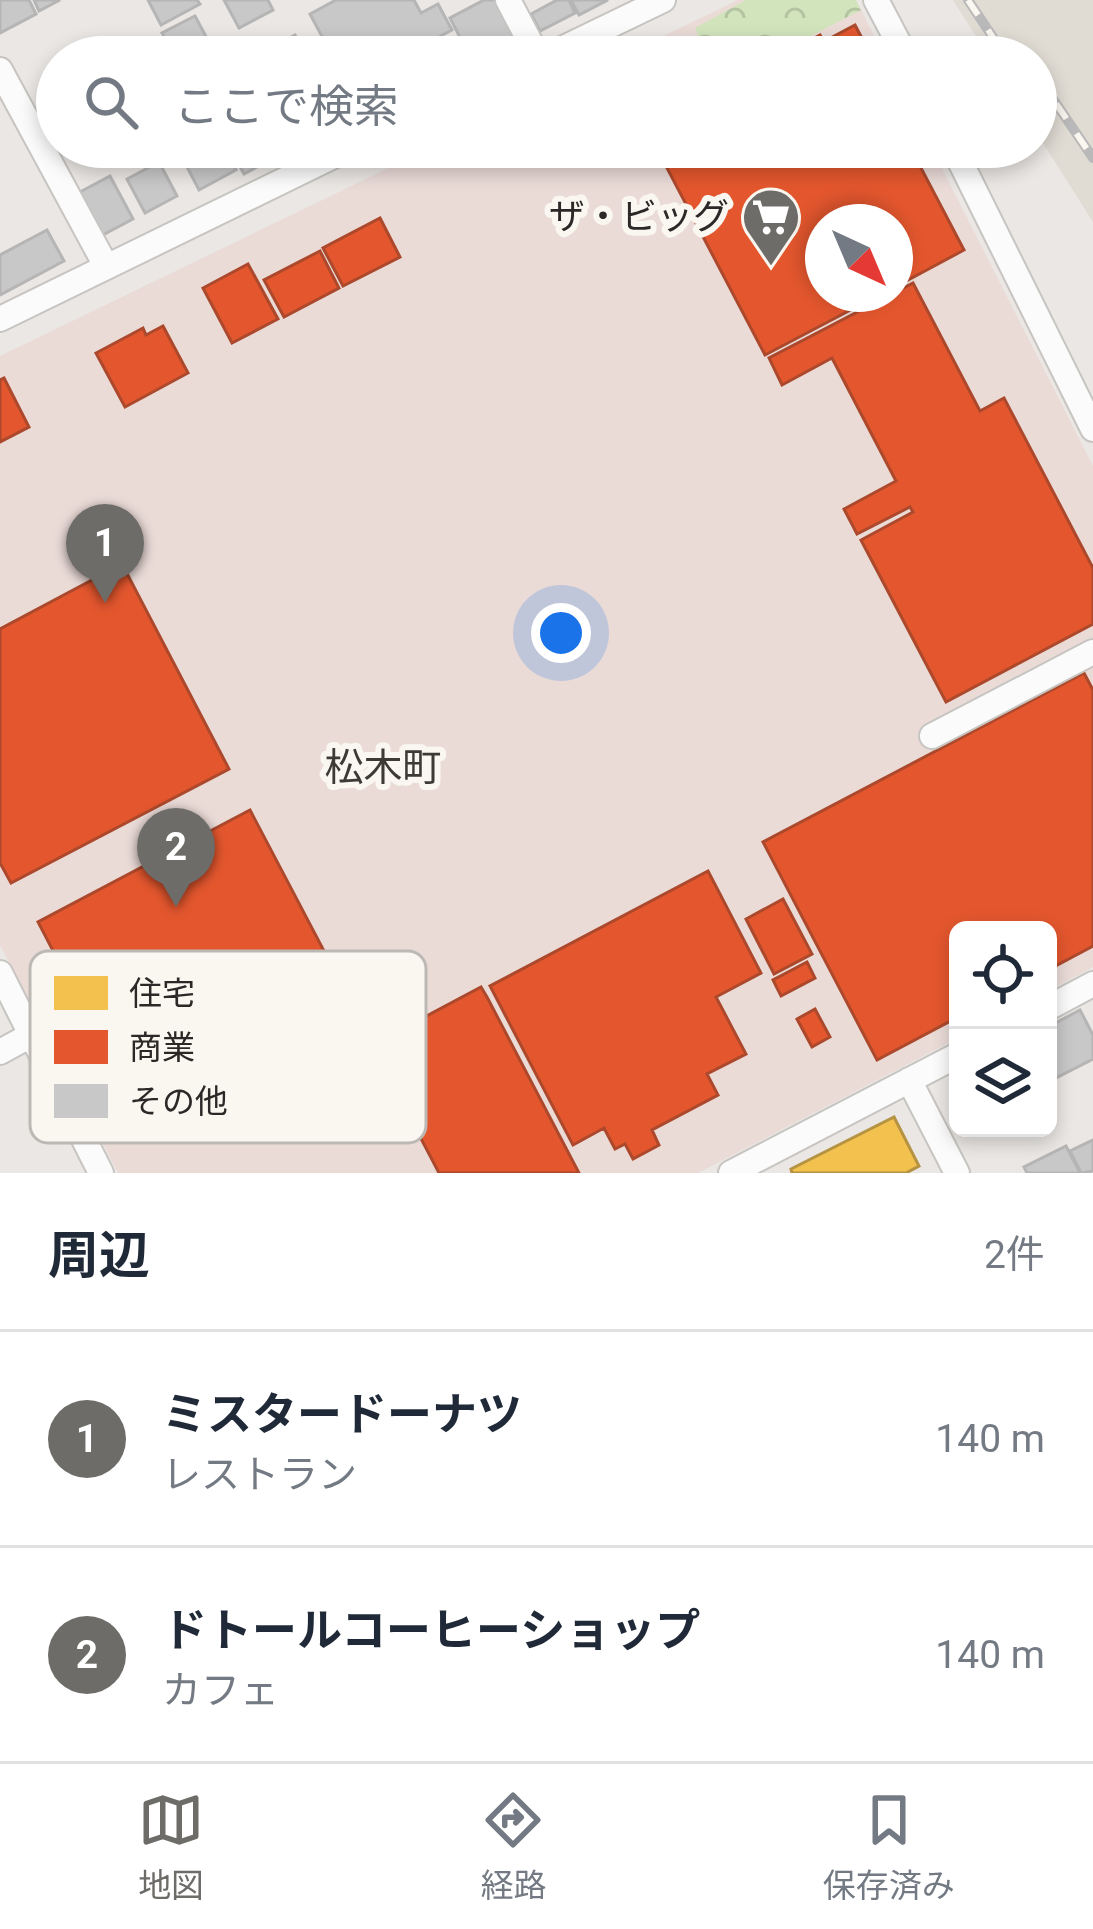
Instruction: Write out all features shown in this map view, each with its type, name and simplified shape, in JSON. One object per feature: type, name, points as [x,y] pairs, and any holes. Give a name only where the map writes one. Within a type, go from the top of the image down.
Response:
[{"type":"street","points":[[587,36],[663,0]]},
{"type":"street","points":[[876,0],[895,36]]},
{"type":"street","points":[[510,1],[530,36]]},
{"type":"street","points":[[0,70],[36,137]]},
{"type":"street","points":[[53,168],[106,266]]},
{"type":"street","points":[[0,319],[309,168]]},
{"type":"street","points":[[963,168],[1093,429]]},
{"type":"street","points":[[932,736],[1093,652]]},
{"type":"street","points":[[0,973],[30,1031]]},
{"type":"street","points":[[1057,1003],[1093,984]]},
{"type":"street","points":[[0,1052],[30,1036]]},
{"type":"street","points":[[731,1173],[949,1059]]},
{"type":"street","points":[[909,1080],[957,1173]]},
{"type":"street","points":[[86,1143],[101,1173]]},
{"type":"shaded area","points":[[738,0],[856,0],[874,36],[663,36]]},
{"type":"shaded area","points":[[953,0],[1093,0],[1093,222],[1057,165],[1057,36],[976,36]]},
{"type":"shaded area","points":[[389,168],[942,168],[1093,466],[1093,967],[1057,986],[1057,921],[949,921],[949,1043],[698,1173],[118,1173],[102,1143],[426,1143],[426,951],[30,951],[30,1003],[0,945],[0,356]]},
{"type":"green space","points":[[746,0],[856,0],[861,10],[811,36],[699,36],[695,28]]},
{"type":"building: 住宅","points":[[894,1117],[919,1166],[906,1173],[792,1173],[791,1169]]},
{"type":"building: 商業","points":[[855,25],[861,36],[834,36]]},
{"type":"building: 商業","name":"ザ・ビッグ","points":[[667,168],[921,168],[964,250],[913,277],[913,204],[805,204],[805,312],[847,312],[765,355]]},
{"type":"building: 商業","points":[[380,218],[400,257],[343,286],[323,248]]},
{"type":"building: 商業","points":[[320,251],[339,288],[284,317],[264,280]]},
{"type":"building: 商業","points":[[248,264],[278,319],[232,343],[203,288]]},
{"type":"building: 商業","points":[[913,283],[980,411],[1004,398],[1093,568],[1093,624],[946,702],[861,540],[913,512],[910,507],[857,534],[844,509],[896,481],[832,358],[782,385],[769,358],[857,312],[913,312]]},
{"type":"building: 商業","points":[[163,326],[188,373],[125,407],[96,353],[143,328],[146,335]]},
{"type":"building: 商業","points":[[4,378],[29,427],[0,442],[0,380]]},
{"type":"building: 商業","points":[[122,564],[229,769],[11,883],[0,863],[0,629]]},
{"type":"building: 商業","points":[[1084,673],[1093,690],[1093,946],[1057,965],[1057,921],[949,921],[949,1022],[877,1060],[763,842]]},
{"type":"building: 商業","points":[[250,810],[324,951],[53,951],[38,922]]},
{"type":"building: 商業","points":[[708,871],[761,973],[716,997],[746,1054],[707,1074],[718,1095],[652,1130],[659,1145],[633,1159],[625,1144],[615,1149],[604,1128],[573,1145],[490,986]]},
{"type":"building: 商業","points":[[783,899],[812,954],[774,974],[746,919]]},
{"type":"building: 商業","points":[[807,962],[815,978],[781,996],[773,980]]},
{"type":"building: 商業","points":[[481,987],[579,1173],[439,1173],[423,1143],[426,1016]]},
{"type":"building: 商業","points":[[815,1009],[830,1037],[812,1047],[797,1019]]},
{"type":"building: その他","points":[[0,0],[29,0],[36,14],[0,33]]},
{"type":"building: その他","points":[[34,0],[60,0],[39,11]]},
{"type":"building: その他","points":[[148,0],[197,0],[200,4],[161,25]]},
{"type":"building: その他","points":[[224,0],[268,0],[273,10],[239,28]]},
{"type":"building: その他","points":[[336,0],[414,0],[421,13],[438,4],[452,30],[441,36],[322,36],[310,14]]},
{"type":"building: その他","points":[[484,0],[499,0],[518,36],[459,36],[450,18]]},
{"type":"building: その他","points":[[557,0],[569,0],[575,13],[540,31],[531,14]]},
{"type":"building: その他","points":[[571,0],[608,0],[579,15]]},
{"type":"building: その他","points":[[195,16],[206,36],[164,36]]},
{"type":"building: その他","points":[[148,168],[162,168],[177,196],[145,213],[127,179]]},
{"type":"building: その他","points":[[188,168],[235,168],[236,170],[199,190]]},
{"type":"building: その他","points":[[110,176],[133,219],[99,237],[76,194]]},
{"type":"building: その他","points":[[47,230],[64,261],[0,295],[0,255]]},
{"type":"building: その他","points":[[1080,1010],[1093,1035],[1093,1059],[1057,1077],[1057,1029],[1057,1022]]},
{"type":"building: その他","points":[[1093,1140],[1093,1171],[1081,1173],[1070,1151]]},
{"type":"building: その他","points":[[1066,1146],[1080,1173],[1027,1173],[1024,1167]]},
{"type":"railway","points":[[968,0],[992,36]]},
{"type":"railway","points":[[1057,105],[1093,158]]},
{"type":"place","name":"ザ・ビッグ","points":[[771,268]]},
{"type":"place","name":"ミスタードーナツ","points":[[105,603]]},
{"type":"place","name":"ドトールコーヒーショップ","points":[[176,907]]},
{"type":"district","name":"松木町","points":[[383,768]]}]
